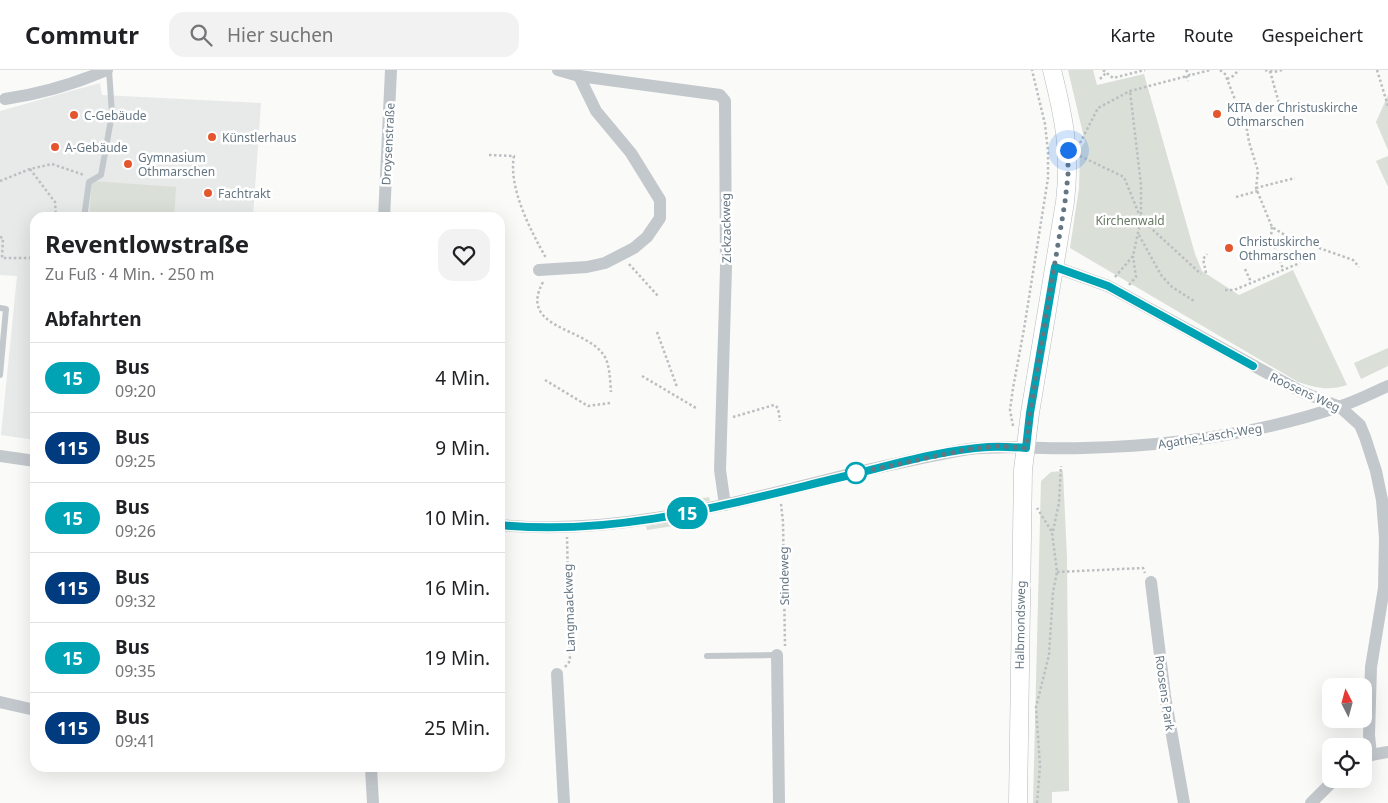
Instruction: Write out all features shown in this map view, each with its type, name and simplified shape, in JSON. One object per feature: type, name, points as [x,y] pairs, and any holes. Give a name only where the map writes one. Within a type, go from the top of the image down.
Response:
[{"type":"street","points":[[4,99],[34,94],[108,70]]},
{"type":"street","name":"Droysenstraße","points":[[384,212],[391,70]]},
{"type":"street","name":"Zickzackweg","points":[[558,70],[580,76],[720,95],[725,101],[726,268],[720,470],[725,505]]},
{"type":"street","name":"Halbmondsweg","points":[[1018,803],[1022,482],[1030,413],[1055,267],[1068,175],[1068,150],[1065,130],[1052,70]]},
{"type":"street","points":[[539,270],[587,267],[605,263],[634,248],[655,228],[660,218],[660,200],[631,153],[596,111],[580,76]]},
{"type":"street","name":"Roosens Weg","points":[[1055,267],[1108,286],[1302,392],[1340,407],[1360,425],[1376,471],[1382,500],[1385,538],[1384,588],[1372,667],[1369,738]]},
{"type":"street","name":"Agathe-Lasch-Weg","points":[[505,525],[567,528],[603,526],[659,518],[725,505],[903,462],[969,449],[998,446],[1099,448],[1190,441],[1235,434],[1276,426],[1340,407],[1388,386]]},
{"type":"street","points":[[0,456],[30,460]]},
{"type":"street","name":"Roosens Park","points":[[1151,582],[1164,696],[1184,803]]},
{"type":"street","points":[[777,655],[779,803]]},
{"type":"street","points":[[557,674],[564,803]]},
{"type":"street","points":[[0,702],[30,709]]},
{"type":"street","points":[[1372,756],[1388,752]]},
{"type":"street","points":[[371,772],[373,803]]},
{"type":"street","points":[[1311,803],[1326,788]]},
{"type":"lane","points":[[85,212],[89,182],[101,175],[112,114],[108,70]]},
{"type":"lane","points":[[0,308],[6,309],[0,375]]},
{"type":"lane","points":[[707,656],[777,655]]},
{"type":"path","points":[[1012,421],[1010,410],[1013,388],[1048,178],[1045,124],[1032,70]]},
{"type":"path","points":[[1103,70],[1113,78],[1145,70]]},
{"type":"path","points":[[1186,70],[1190,75]]},
{"type":"path","points":[[1068,150],[1082,141],[1098,108],[1130,91],[1210,70]]},
{"type":"path","points":[[1220,70],[1226,74],[1247,130],[1258,171],[1257,190],[1272,227],[1271,236],[1283,269]]},
{"type":"path","points":[[1227,78],[1233,76],[1239,70]]},
{"type":"path","points":[[1265,70],[1274,72],[1282,70]]},
{"type":"path","points":[[1376,70],[1388,106]]},
{"type":"path","points":[[1270,72],[1280,107]]},
{"type":"path","points":[[1100,79],[1106,73]]},
{"type":"path","points":[[1186,76],[1188,81]]},
{"type":"path","points":[[1123,295],[1136,277],[1133,256],[1140,219],[1141,185],[1130,91]]},
{"type":"path","points":[[1068,150],[1124,177],[1140,219],[1201,274]]},
{"type":"path","points":[[0,181],[30,169],[52,164],[85,175],[101,175]]},
{"type":"path","points":[[30,169],[55,202],[56,212]]},
{"type":"path","points":[[1236,197],[1295,178]]},
{"type":"path","points":[[1272,227],[1288,237],[1353,260],[1359,267]]},
{"type":"path","points":[[1138,234],[1161,275],[1172,287],[1194,301]]},
{"type":"path","points":[[0,238],[3,238],[2,258],[30,258]]},
{"type":"path","points":[[1206,273],[1203,259],[1207,254]]},
{"type":"path","points":[[621,256],[658,296]]},
{"type":"path","points":[[1108,286],[1133,256]]},
{"type":"path","points":[[1225,290],[1234,290],[1300,263]]},
{"type":"path","points":[[1245,269],[1251,282]]},
{"type":"path","points":[[657,332],[677,387]]},
{"type":"path","points":[[642,376],[696,408]]},
{"type":"path","points":[[545,380],[588,406],[610,404]]},
{"type":"path","points":[[722,420],[774,405],[778,408],[780,421]]},
{"type":"path","points":[[1037,803],[1040,766],[1036,707],[1049,655],[1053,592],[1057,572],[1052,532],[1058,503],[1061,466]]},
{"type":"path","name":"Stindeweg","points":[[777,655],[785,650],[783,522],[779,492]]},
{"type":"path","points":[[1034,502],[1052,532]]},
{"type":"path","name":"Langmaackweg","points":[[557,674],[570,661],[567,528]]},
{"type":"path","points":[[1057,572],[1143,568],[1151,582]]},
{"type":"shaded area","name":"Gymnasium Othmarschen","points":[[100,83],[102,95],[261,103],[253,212],[30,212],[30,439],[1,435],[17,276],[0,275],[0,111]]},
{"type":"green space","name":"Kirchenwald","points":[[1068,70],[1093,70],[1097,85],[1144,74],[1195,254],[1202,271],[1239,295],[1293,270],[1347,385],[1322,388],[1298,382],[1070,248],[1079,188],[1080,149],[1085,142]]},
{"type":"green space","points":[[1388,95],[1388,150],[1376,122]]},
{"type":"green space","points":[[1388,156],[1388,187],[1376,161]]},
{"type":"green space","points":[[92,181],[176,187],[174,212],[89,212]]},
{"type":"green space","points":[[1388,348],[1388,366],[1361,379],[1354,363]]},
{"type":"green space","points":[[1063,471],[1067,558],[1069,791],[1052,792],[1052,803],[1033,803],[1041,481],[1051,472]]},
{"type":"green space","points":[[709,497],[710,501],[671,508],[671,504]]},
{"type":"green space","points":[[685,520],[686,524],[647,530],[646,526]]},
{"type":"bus line","name":"15","points":[[505,526],[524,528],[567,528],[603,526],[659,518],[725,505],[903,462],[964,450],[998,446],[1026,448],[1030,413],[1055,267],[1108,286],[1253,366]]},
{"type":"place","name":"KITA der Christuskirche Othmarschen","points":[[1217,114]]},
{"type":"place","name":"C-Gebäude","points":[[74,115]]},
{"type":"place","name":"Künstlerhaus","points":[[212,137]]},
{"type":"place","name":"A-Gebäude","points":[[55,147]]},
{"type":"place","name":"Gymnasium Othmarschen","points":[[128,164]]},
{"type":"place","name":"Fachtrakt","points":[[208,193]]},
{"type":"place","name":"Christuskirche Othmarschen","points":[[1229,248]]},
{"type":"route","points":[[856,473],[969,449],[998,446],[1026,448],[1030,413],[1065,202],[1068,150]]}]
